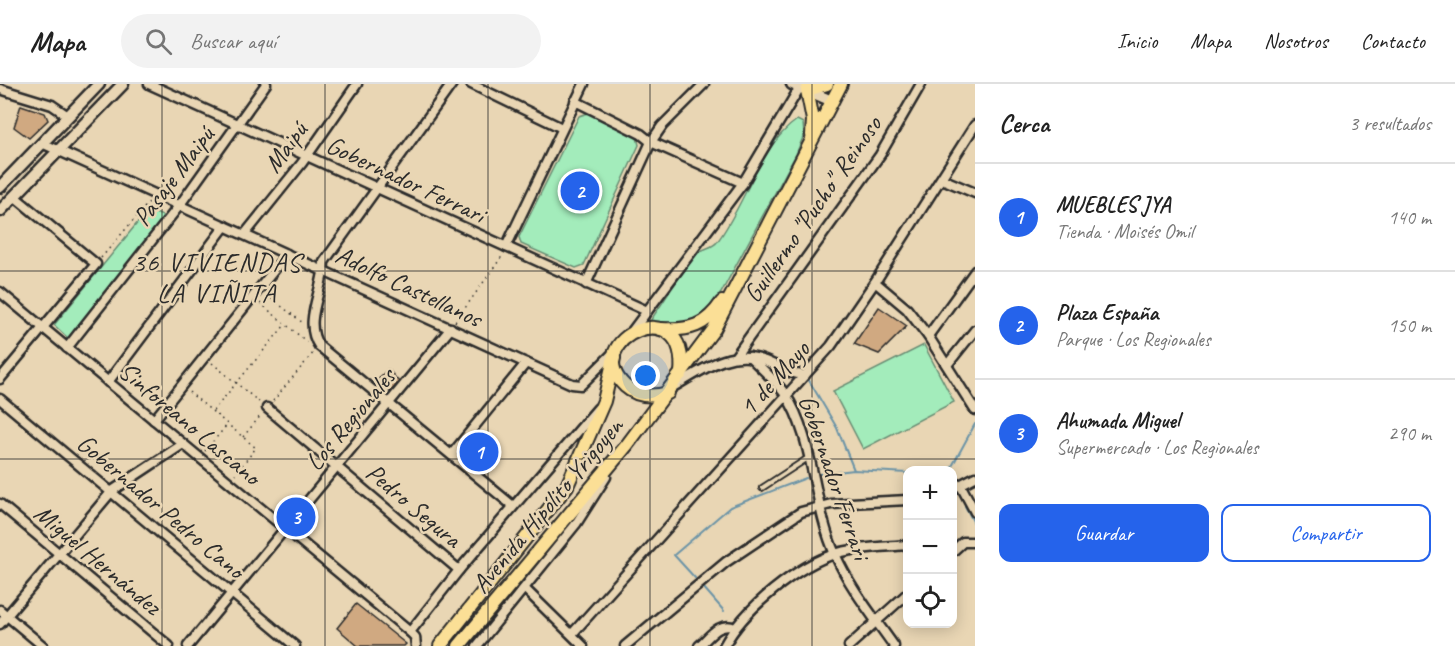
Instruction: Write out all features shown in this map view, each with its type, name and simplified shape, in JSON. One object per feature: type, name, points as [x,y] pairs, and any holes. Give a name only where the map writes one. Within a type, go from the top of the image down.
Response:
[{"type":"main road","points":[[0,187],[99,84]]},
{"type":"main road","points":[[0,211],[123,84]]},
{"type":"main road","points":[[800,87],[827,84]]},
{"type":"main road","points":[[741,273],[706,321],[695,328],[650,327],[633,330],[623,338],[615,354],[619,378],[626,387],[646,395],[670,390],[714,329],[741,273],[841,84]]},
{"type":"main road","points":[[800,87],[832,101]]},
{"type":"main road","points":[[800,87],[813,120],[811,139]]},
{"type":"main road","points":[[660,329],[669,334],[681,350],[681,374]]},
{"type":"main road","name":"Avenida Hipólito Yrigoyen","points":[[441,646],[567,486],[604,401],[615,354]]},
{"type":"main road","name":"Avenida Hipólito Yrigoyen","points":[[459,646],[670,390]]},
{"type":"street","name":"Gobernador Ferrari","points":[[149,84],[376,189],[647,310]]},
{"type":"street","name":"Pasaje Maipú","points":[[67,348],[179,206],[266,84]]},
{"type":"street","name":"Maipú","points":[[245,234],[357,84]]},
{"type":"street","points":[[452,84],[324,262],[311,329],[319,346],[513,506]]},
{"type":"street","points":[[471,84],[562,128]]},
{"type":"street","points":[[506,247],[584,84]]},
{"type":"street","points":[[586,284],[651,142],[662,126],[704,84]]},
{"type":"street","name":"Guillermo \"Pucho\" Reinoso","points":[[735,357],[880,155],[921,84]]},
{"type":"street","points":[[633,330],[743,183],[800,87]]},
{"type":"street","points":[[0,89],[52,105],[68,116]]},
{"type":"street","points":[[575,101],[641,134],[651,142],[743,183]]},
{"type":"street","name":"1 de Mayo","points":[[572,634],[831,346],[875,282],[975,125]]},
{"type":"street","name":"Adolfo Castellanos","points":[[42,143],[572,384],[580,385],[615,354]]},
{"type":"street","points":[[942,179],[975,193]]},
{"type":"street","points":[[0,379],[96,264],[14,196]]},
{"type":"street","points":[[108,382],[225,226]]},
{"type":"street","points":[[154,420],[287,254]]},
{"type":"street","points":[[928,336],[975,271]]},
{"type":"street","points":[[875,282],[907,309],[928,336],[975,410]]},
{"type":"street","name":"Sinforeano Lascano","points":[[0,292],[416,637],[416,646]]},
{"type":"street","name":"Los Regionales","points":[[188,646],[451,328]]},
{"type":"street","points":[[947,365],[975,330]]},
{"type":"street","name":"Gobernador Ferrari","points":[[670,390],[712,364],[735,357],[763,360],[791,374],[805,375]]},
{"type":"street","name":"Gobernador Ferrari","points":[[750,357],[786,395],[808,458],[818,505],[835,554],[858,597],[894,646]]},
{"type":"street","points":[[452,454],[526,363]]},
{"type":"street","name":"Gobernador Pedro Cano","points":[[0,399],[296,646]]},
{"type":"street","points":[[410,632],[459,570],[604,401]]},
{"type":"street","name":"Pedro Segura","points":[[267,408],[459,570]]},
{"type":"street","points":[[0,624],[3,613],[112,491],[183,444]]},
{"type":"street","points":[[477,646],[576,524],[627,445]]},
{"type":"street","points":[[975,477],[957,488],[975,512]]},
{"type":"street","points":[[625,646],[726,562],[788,519],[818,505],[903,500]]},
{"type":"street","name":"Miguel Hernández","points":[[0,504],[170,646]]},
{"type":"street","points":[[957,547],[963,542]]},
{"type":"street","points":[[957,543],[975,542]]},
{"type":"street","points":[[724,646],[735,628],[765,598],[813,565],[835,554],[903,546]]},
{"type":"street","points":[[525,589],[583,646]]},
{"type":"street","points":[[849,646],[876,619],[903,598]]},
{"type":"street","points":[[3,613],[43,646]]},
{"type":"street","points":[[699,646],[719,627],[729,625],[735,628]]},
{"type":"lane","points":[[762,488],[808,458]]},
{"type":"path","points":[[96,264],[155,194]]},
{"type":"path","points":[[451,328],[501,259],[506,247]]},
{"type":"path","points":[[259,289],[311,329]]},
{"type":"path","points":[[243,436],[319,346],[310,344],[252,297]]},
{"type":"path","points":[[213,412],[285,324]]},
{"type":"path","points":[[204,356],[267,408]]},
{"type":"path","points":[[181,386],[256,447],[228,482]]},
{"type":"path","points":[[199,457],[227,424]]},
{"type":"green space","points":[[588,113],[637,137],[639,145],[584,265],[576,268],[521,244],[519,237],[579,116]]},
{"type":"green space","points":[[797,120],[803,123],[804,135],[796,154],[721,293],[705,312],[691,321],[674,323],[650,321],[691,261],[698,253],[717,242],[727,228],[763,160],[784,131]]},
{"type":"green space","points":[[148,210],[165,217],[68,338],[54,325]]},
{"type":"green space","points":[[924,345],[954,402],[863,449],[833,391]]},
{"type":"building","points":[[21,105],[45,113],[48,120],[29,138],[14,127]]},
{"type":"building","points":[[879,307],[907,326],[879,354],[854,344]]},
{"type":"building","points":[[388,369],[399,382],[390,392],[378,379]]},
{"type":"building","points":[[476,433],[497,453],[480,473],[461,451]]},
{"type":"building","points":[[356,604],[406,644],[404,646],[358,646],[337,628]]},
{"type":"waterway","points":[[807,377],[837,428],[854,470]]},
{"type":"waterway","points":[[952,466],[975,424]]},
{"type":"waterway","points":[[820,474],[854,470],[903,473]]},
{"type":"waterway","points":[[695,578],[674,555],[730,507],[806,478]]},
{"type":"waterway","points":[[965,506],[975,525]]},
{"type":"waterway","points":[[703,587],[724,611]]},
{"type":"place","name":"Plaza España","points":[[580,191]]},
{"type":"place","name":"MUEBLES JYA","points":[[479,452]]},
{"type":"place","name":"Ahumada Miguel","points":[[296,517]]},
{"type":"district","name":"36 VIVIENDAS LA VIÑITA","points":[[217,278]]}]
